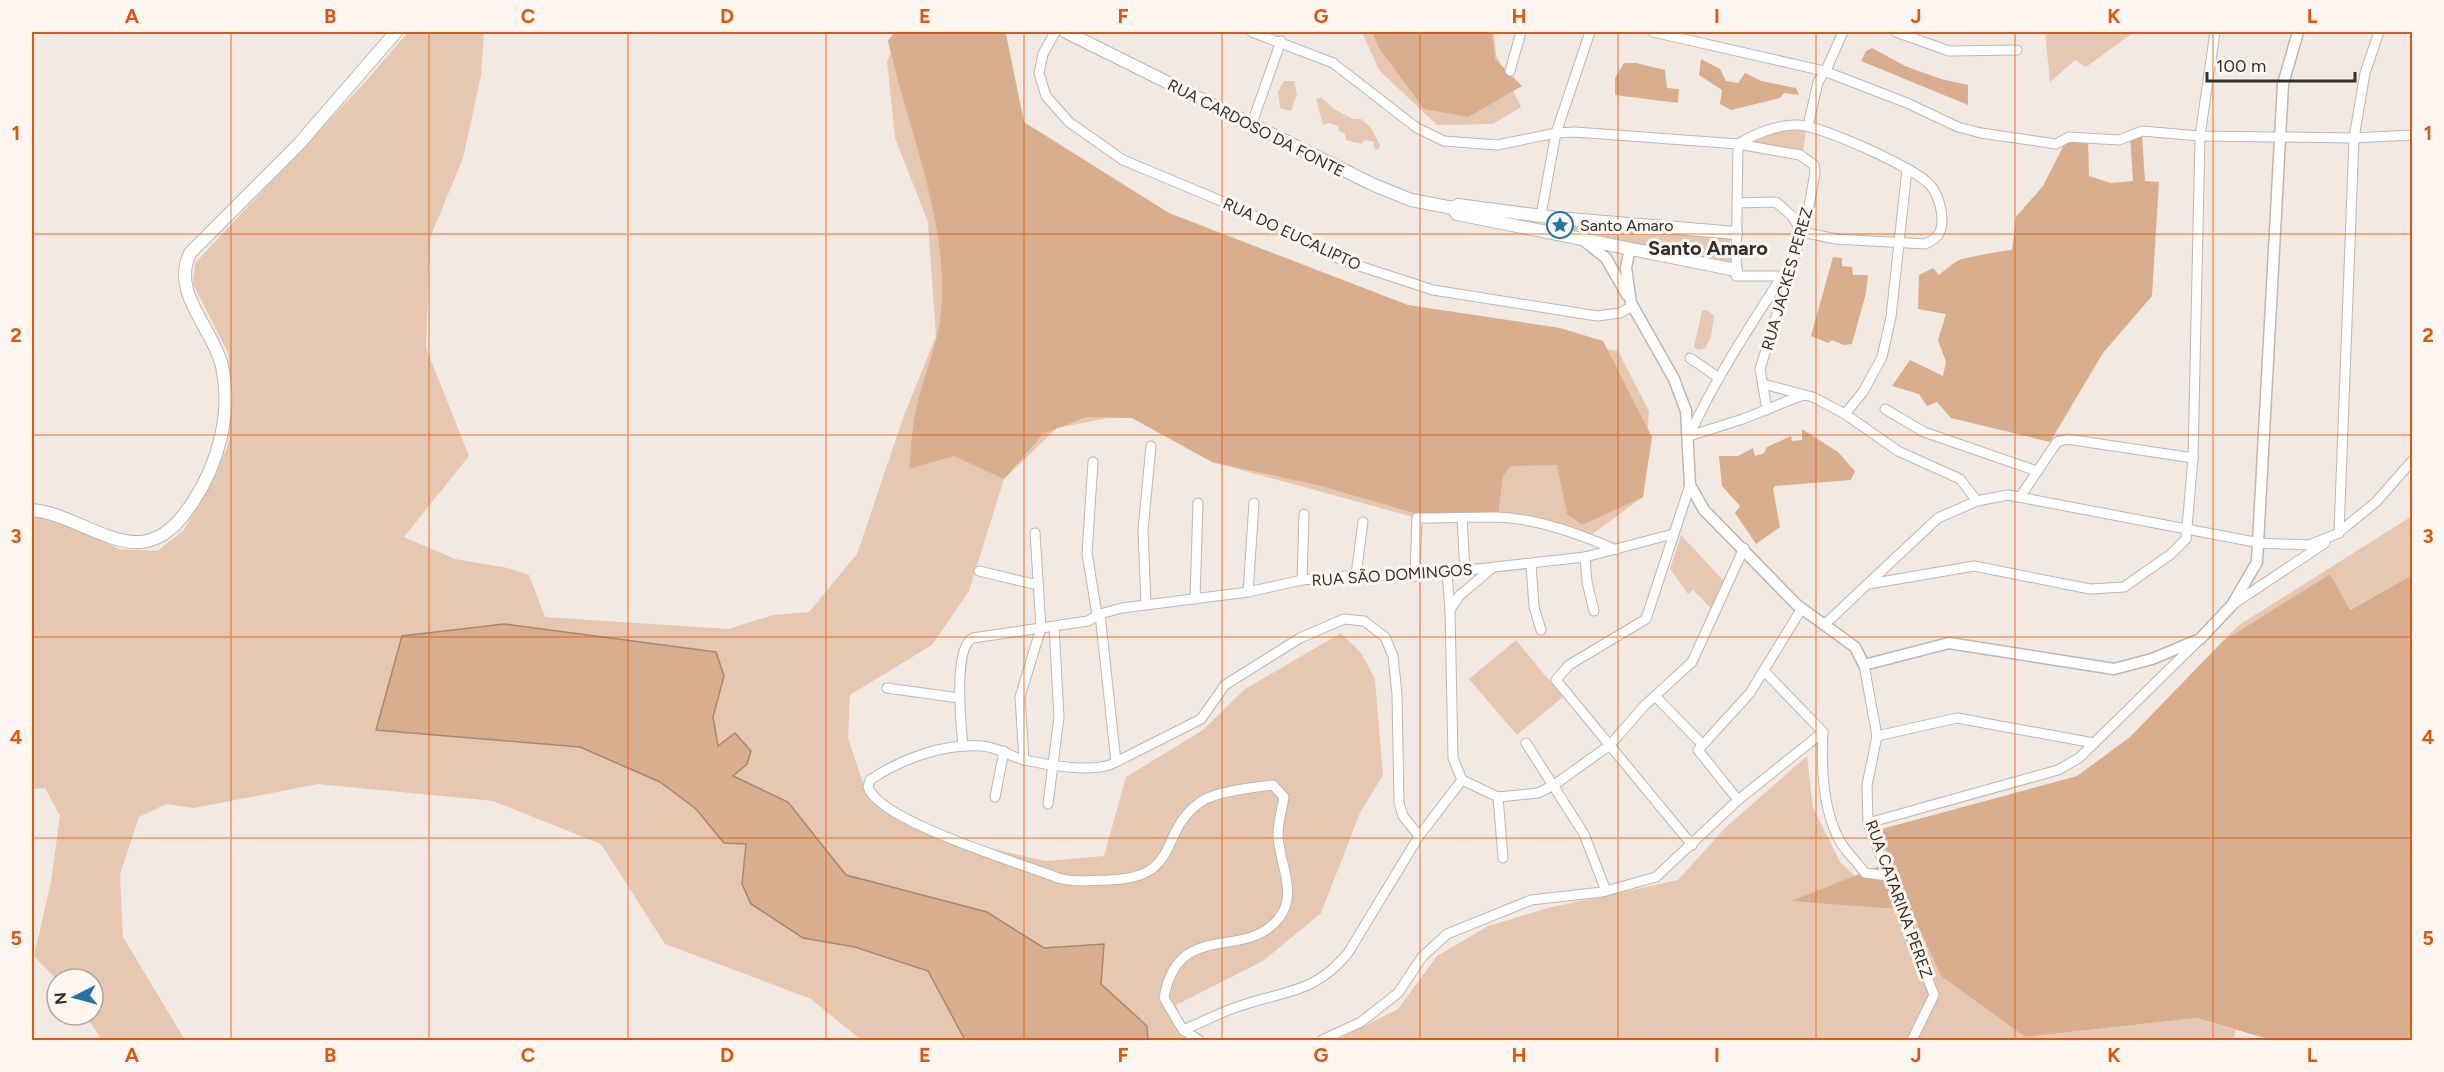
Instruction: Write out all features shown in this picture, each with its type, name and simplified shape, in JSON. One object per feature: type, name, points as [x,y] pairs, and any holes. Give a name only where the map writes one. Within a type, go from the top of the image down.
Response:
[{"type":"main road","points":[[32,510],[66,517],[116,538],[138,542],[159,537],[186,512],[211,465],[224,430],[226,416],[224,382],[217,351],[184,283],[187,260],[191,252],[338,101],[396,32]]},
{"type":"main road","name":"RUA CARDOSO DA FONTE","points":[[1066,32],[1251,126],[1374,185],[1411,200],[1453,208],[1458,205],[1736,233]]},
{"type":"main road","name":"RUA CARDOSO DA FONTE","points":[[1453,208],[1457,214],[1736,270]]},
{"type":"main road","points":[[1538,230],[1541,215]]},
{"type":"street","name":"RUA DO EUCALIPTO","points":[[1055,32],[1043,54],[1039,73],[1046,96],[1069,122],[1123,160],[1245,211],[1344,261],[1433,290],[1597,316],[1620,313],[1632,305]]},
{"type":"street","points":[[1255,32],[1333,63],[1417,128],[1444,141],[1497,145],[1556,133],[1738,144],[1748,138],[1790,125],[1808,126],[1907,169],[1931,186],[1940,206],[1942,224],[1941,232],[1935,240],[1925,244],[1836,239],[1802,232],[1792,216],[1776,202],[1737,203]]},
{"type":"street","points":[[1510,72],[1521,32]]},
{"type":"street","points":[[1541,215],[1556,133],[1590,32]]},
{"type":"street","points":[[1653,32],[1824,71],[1907,103],[1958,127],[1981,133],[2056,144],[2069,137],[2119,140],[2142,131],[2200,136],[2354,138],[2412,135]]},
{"type":"street","points":[[1808,126],[1818,82],[1844,32]]},
{"type":"street","points":[[1896,32],[1949,51],[2017,50]]},
{"type":"street","points":[[1867,585],[1906,576],[1974,566],[2090,589],[2124,587],[2171,554],[2186,539],[2193,458],[2200,136],[2215,32]]},
{"type":"street","points":[[2232,606],[2257,562],[2260,543],[2283,84],[2298,32]]},
{"type":"street","points":[[2339,533],[2354,138],[2365,73],[2379,32]]},
{"type":"street","points":[[1251,126],[1281,41]]},
{"type":"street","points":[[1736,270],[1738,144]]},
{"type":"street","name":"RUA JACKES PEREZ","points":[[1738,144],[1800,155],[1814,165],[1815,173],[1802,232],[1786,276],[1761,369],[1767,410]]},
{"type":"street","points":[[1845,414],[1863,392],[1882,357],[1891,316],[1907,169]]},
{"type":"street","points":[[1576,237],[1595,248],[1606,258],[1632,305]]},
{"type":"street","name":"RUA CATARINA PEREZ","points":[[1636,249],[1629,253],[1626,263],[1632,305],[1674,379],[1686,411],[1690,485],[1704,510],[1802,608],[1855,647],[1864,665],[1877,736],[1867,785],[1869,823],[1934,995],[1912,1041]]},
{"type":"street","name":"RUA CARDOSO DA FONTE","points":[[1736,270],[1736,276],[1786,276]]},
{"type":"street","points":[[1689,436],[1704,402],[1786,276]]},
{"type":"street","points":[[1690,358],[1719,378]]},
{"type":"street","points":[[1763,384],[1813,397],[1845,414],[1898,451],[1960,479],[1977,501]]},
{"type":"street","points":[[1689,436],[1804,395]]},
{"type":"street","points":[[1885,409],[1924,432],[2037,471]]},
{"type":"street","points":[[2020,497],[2057,442],[2067,439],[2193,458]]},
{"type":"street","points":[[1146,604],[1143,530],[1151,446]]},
{"type":"street","points":[[1869,823],[2058,770],[2079,758],[2232,606],[2339,533],[2376,502],[2412,461]]},
{"type":"street","points":[[1093,462],[1087,553],[1099,615],[1116,762]]},
{"type":"street","points":[[1690,485],[1646,619],[1569,665],[1556,680],[1692,845]]},
{"type":"street","points":[[1825,624],[1938,518],[1977,501],[2008,495],[2260,543],[2309,545],[2339,533]]},
{"type":"street","points":[[1195,599],[1198,503]]},
{"type":"street","points":[[1248,592],[1254,503]]},
{"type":"street","points":[[1302,580],[1304,514]]},
{"type":"street","points":[[1415,576],[1417,518],[1498,517],[1587,538],[1616,550]]},
{"type":"street","points":[[1462,518],[1465,571]]},
{"type":"street","points":[[1356,575],[1363,522]]},
{"type":"street","points":[[1024,760],[1020,697],[1041,628],[1035,533]]},
{"type":"street","name":"RUA SÃO DOMINGOS","points":[[959,698],[964,648],[969,639],[1088,621],[1099,615],[1146,604],[1248,592],[1302,580],[1356,575],[1415,576],[1586,558],[1673,534]]},
{"type":"street","points":[[1447,573],[1450,609],[1453,758],[1462,780],[1498,797],[1538,793],[1554,785],[1610,744],[1692,662],[1744,548]]},
{"type":"street","points":[[1586,558],[1587,582],[1594,611]]},
{"type":"street","points":[[1531,564],[1534,607],[1541,630]]},
{"type":"street","points":[[1450,609],[1459,596],[1493,568]]},
{"type":"street","points":[[979,571],[1038,585]]},
{"type":"street","points":[[1738,801],[1698,750],[1750,693],[1802,608]]},
{"type":"street","points":[[1198,1041],[1183,1030],[1164,998],[1168,977],[1184,955],[1257,934],[1279,918],[1288,896],[1278,834],[1284,797],[1273,785],[1204,799],[1189,812],[1174,833],[1162,861],[1152,869],[1125,879],[1068,881],[916,824],[892,811],[869,790],[870,780],[892,766],[942,750],[963,746],[981,746],[1005,751],[1024,760],[1053,764],[1092,768],[1116,762],[1202,719],[1225,685],[1300,638],[1344,619],[1364,621],[1385,637],[1393,656],[1397,694],[1399,803],[1403,816],[1419,836]]},
{"type":"street","points":[[1048,804],[1059,717],[1054,627]]},
{"type":"street","points":[[1864,665],[1949,643],[2114,669],[2152,659],[2200,639]]},
{"type":"street","points":[[1764,671],[1823,732],[1823,766],[1827,804],[1841,843],[1865,873],[1888,876]]},
{"type":"street","points":[[887,688],[959,698],[963,746]]},
{"type":"street","points":[[1656,697],[1702,744]]},
{"type":"street","points":[[1877,736],[1958,718],[2094,743]]},
{"type":"street","points":[[1323,1041],[1361,1022],[1398,993],[1422,957],[1447,934],[1531,900],[1606,891],[1656,877],[1738,801],[1823,732]]},
{"type":"street","points":[[1526,743],[1584,834],[1606,891]]},
{"type":"street","points":[[995,797],[1005,751]]},
{"type":"street","points":[[1183,1030],[1242,1005],[1286,994],[1318,981],[1334,969],[1348,953],[1419,836],[1462,780]]},
{"type":"street","points":[[1498,797],[1503,858]]},
{"type":"shaded area","points":[[408,32],[484,32],[481,76],[463,158],[430,238],[426,348],[469,456],[404,537],[455,559],[508,568],[529,575],[545,617],[728,629],[773,615],[809,612],[857,554],[903,418],[936,336],[928,222],[895,138],[887,61],[901,32],[993,67],[1039,161],[1423,316],[1618,351],[1649,411],[1643,497],[1587,538],[1526,522],[1417,518],[1212,462],[1132,418],[1108,418],[1057,428],[1004,479],[969,591],[932,645],[850,695],[848,738],[866,792],[942,837],[1045,861],[1104,856],[1126,777],[1203,730],[1245,689],[1341,633],[1361,653],[1375,679],[1383,775],[1360,813],[1321,913],[1263,961],[1176,1005],[1188,1040],[861,1040],[811,999],[665,944],[601,844],[493,801],[318,784],[194,808],[166,804],[139,817],[120,875],[123,937],[185,1040],[102,1040],[93,1027],[105,1027],[105,967],[45,967],[34,956],[51,882],[60,816],[45,788],[32,789],[32,515],[78,529],[119,549],[157,551],[184,530],[228,445],[232,405],[228,353],[193,284],[195,263],[367,80]]},
{"type":"shaded area","points":[[894,32],[1001,32],[1006,34],[1024,122],[1169,213],[1408,305],[1560,328],[1603,341],[1652,437],[1643,497],[1582,525],[1567,514],[1557,465],[1510,466],[1503,476],[1498,517],[1431,518],[1321,486],[1212,462],[1132,418],[1086,417],[1043,434],[1004,479],[954,456],[909,469],[916,410],[939,325],[942,278],[933,210],[888,41]]},
{"type":"shaded area","points":[[1362,32],[1494,32],[1496,55],[1521,107],[1493,124],[1437,125],[1379,70]]},
{"type":"shaded area","points":[[1372,32],[1492,32],[1495,59],[1522,86],[1468,117],[1424,109],[1379,48]]},
{"type":"shaded area","points":[[2045,32],[2134,32],[2086,67],[2075,60],[2050,82]]},
{"type":"shaded area","points":[[1872,48],[1905,66],[1941,79],[1968,85],[1968,105],[1861,61],[1866,51]]},
{"type":"shaded area","points":[[1701,59],[1720,69],[1726,81],[1738,83],[1745,73],[1761,81],[1796,88],[1799,95],[1784,93],[1780,98],[1731,110],[1720,104],[1722,90],[1699,75]]},
{"type":"shaded area","points":[[1624,63],[1636,63],[1665,70],[1667,88],[1679,89],[1678,103],[1615,95],[1615,78]]},
{"type":"shaded area","points":[[1284,81],[1294,81],[1297,94],[1291,111],[1280,108],[1278,92]]},
{"type":"shaded area","points":[[1321,97],[1334,109],[1353,119],[1361,119],[1371,128],[1380,145],[1378,150],[1374,148],[1374,142],[1365,140],[1361,144],[1346,140],[1345,134],[1339,131],[1338,126],[1329,123],[1323,125],[1316,99]]},
{"type":"shaded area","points":[[1790,129],[1806,131],[1803,151],[1747,143],[1765,135]]},
{"type":"shaded area","points":[[2130,136],[2142,136],[2145,181],[2159,182],[2152,296],[2103,353],[2050,442],[1951,418],[1937,402],[1927,406],[1919,394],[1892,386],[1910,360],[1943,376],[1946,362],[1938,340],[1946,314],[1918,309],[1919,275],[1933,268],[1939,275],[1959,260],[2012,250],[2016,217],[2043,186],[2068,137],[2088,139],[2089,176],[2111,183],[2133,181]]},
{"type":"shaded area","points":[[1554,223],[1730,238],[1732,260],[1729,264],[1554,227]]},
{"type":"shaded area","points":[[1833,257],[1842,258],[1842,266],[1852,267],[1853,275],[1868,275],[1866,293],[1852,344],[1844,345],[1832,340],[1828,343],[1811,336]]},
{"type":"shaded area","points":[[1707,310],[1714,316],[1711,337],[1705,348],[1698,350],[1694,347],[1702,311]]},
{"type":"shaded area","points":[[1802,429],[1838,452],[1855,471],[1851,480],[1775,486],[1773,489],[1780,527],[1756,544],[1735,513],[1740,506],[1722,486],[1719,456],[1738,456],[1753,448],[1755,456],[1764,453],[1767,447],[1791,436],[1792,441],[1802,440]]},
{"type":"shaded area","points":[[2412,516],[2412,575],[2349,610],[2330,574],[2223,641],[2239,625]]},
{"type":"shaded area","points":[[1681,535],[1731,589],[1713,610],[1693,590],[1688,594],[1670,569]]},
{"type":"shaded area","points":[[2330,574],[2350,610],[2412,575],[2412,1040],[2271,1040],[2197,1018],[2025,1037],[1941,976],[1911,910],[1791,901],[1890,862],[1878,830],[2077,776],[2130,737],[2223,641]]},
{"type":"shaded area","points":[[504,624],[716,652],[724,676],[713,717],[718,746],[735,733],[751,751],[747,764],[733,776],[788,802],[846,875],[987,912],[1044,948],[1104,944],[1101,984],[1147,1026],[1148,1040],[965,1040],[928,971],[855,947],[803,938],[751,904],[742,884],[746,844],[724,843],[696,809],[660,782],[580,747],[376,730],[402,636]]},
{"type":"shaded area","points":[[1516,640],[1563,697],[1517,735],[1469,679]]},
{"type":"shaded area","points":[[1807,756],[1813,808],[1840,862],[1878,897],[1885,908],[1911,910],[1941,976],[2025,1037],[2197,1018],[2236,1030],[2233,1040],[1337,1040],[1398,1009],[1437,956],[1488,926],[1548,908],[1678,880],[1726,827]]},
{"type":"place","name":"Santo Amaro","points":[[1560,225]]},
{"type":"district","name":"Santo Amaro","points":[[1708,248]]}]
